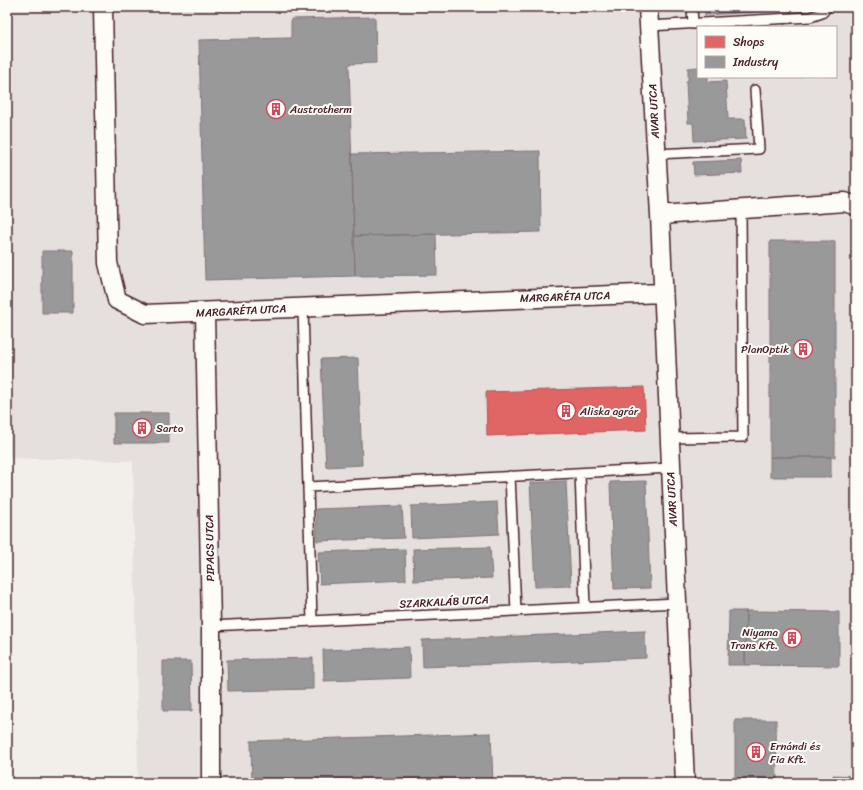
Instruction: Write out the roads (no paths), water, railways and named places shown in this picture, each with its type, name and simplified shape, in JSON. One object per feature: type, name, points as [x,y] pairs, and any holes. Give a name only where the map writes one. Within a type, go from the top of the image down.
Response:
[{"type":"street","name":"MARGARÉTA UTCA","points":[[103,7],[108,263],[117,300],[145,314],[205,313],[662,293]]},
{"type":"street","name":"AVAR UTCA","points":[[648,7],[660,215],[662,293],[684,783]]},
{"type":"street","points":[[660,215],[845,202],[856,206]]},
{"type":"street","name":"PIPACS UTCA","points":[[205,313],[211,626],[211,783]]},
{"type":"lane","points":[[692,7],[693,24]]},
{"type":"lane","points":[[649,26],[810,17],[822,13],[827,7]]},
{"type":"lane","points":[[656,154],[759,148],[755,90]]},
{"type":"lane","points":[[669,438],[743,437],[741,210]]},
{"type":"lane","points":[[303,308],[312,621]]},
{"type":"lane","points":[[308,487],[670,468]]},
{"type":"lane","points":[[580,473],[585,607]]},
{"type":"lane","points":[[510,476],[516,611]]},
{"type":"lane","name":"SZARKALÁB UTCA","points":[[211,626],[677,603]]},
{"type":"place","name":"Austrotherm","points":[[276,109]]},
{"type":"place","name":"PlanOptik","points":[[803,349]]},
{"type":"place","name":"Aliska agrár","points":[[566,411]]},
{"type":"place","name":"Sarto","points":[[142,428]]},
{"type":"place","name":"Niyama Trans Kft.","points":[[792,638]]},
{"type":"place","name":"Ernándi és Fia Kft.","points":[[756,752]]}]
